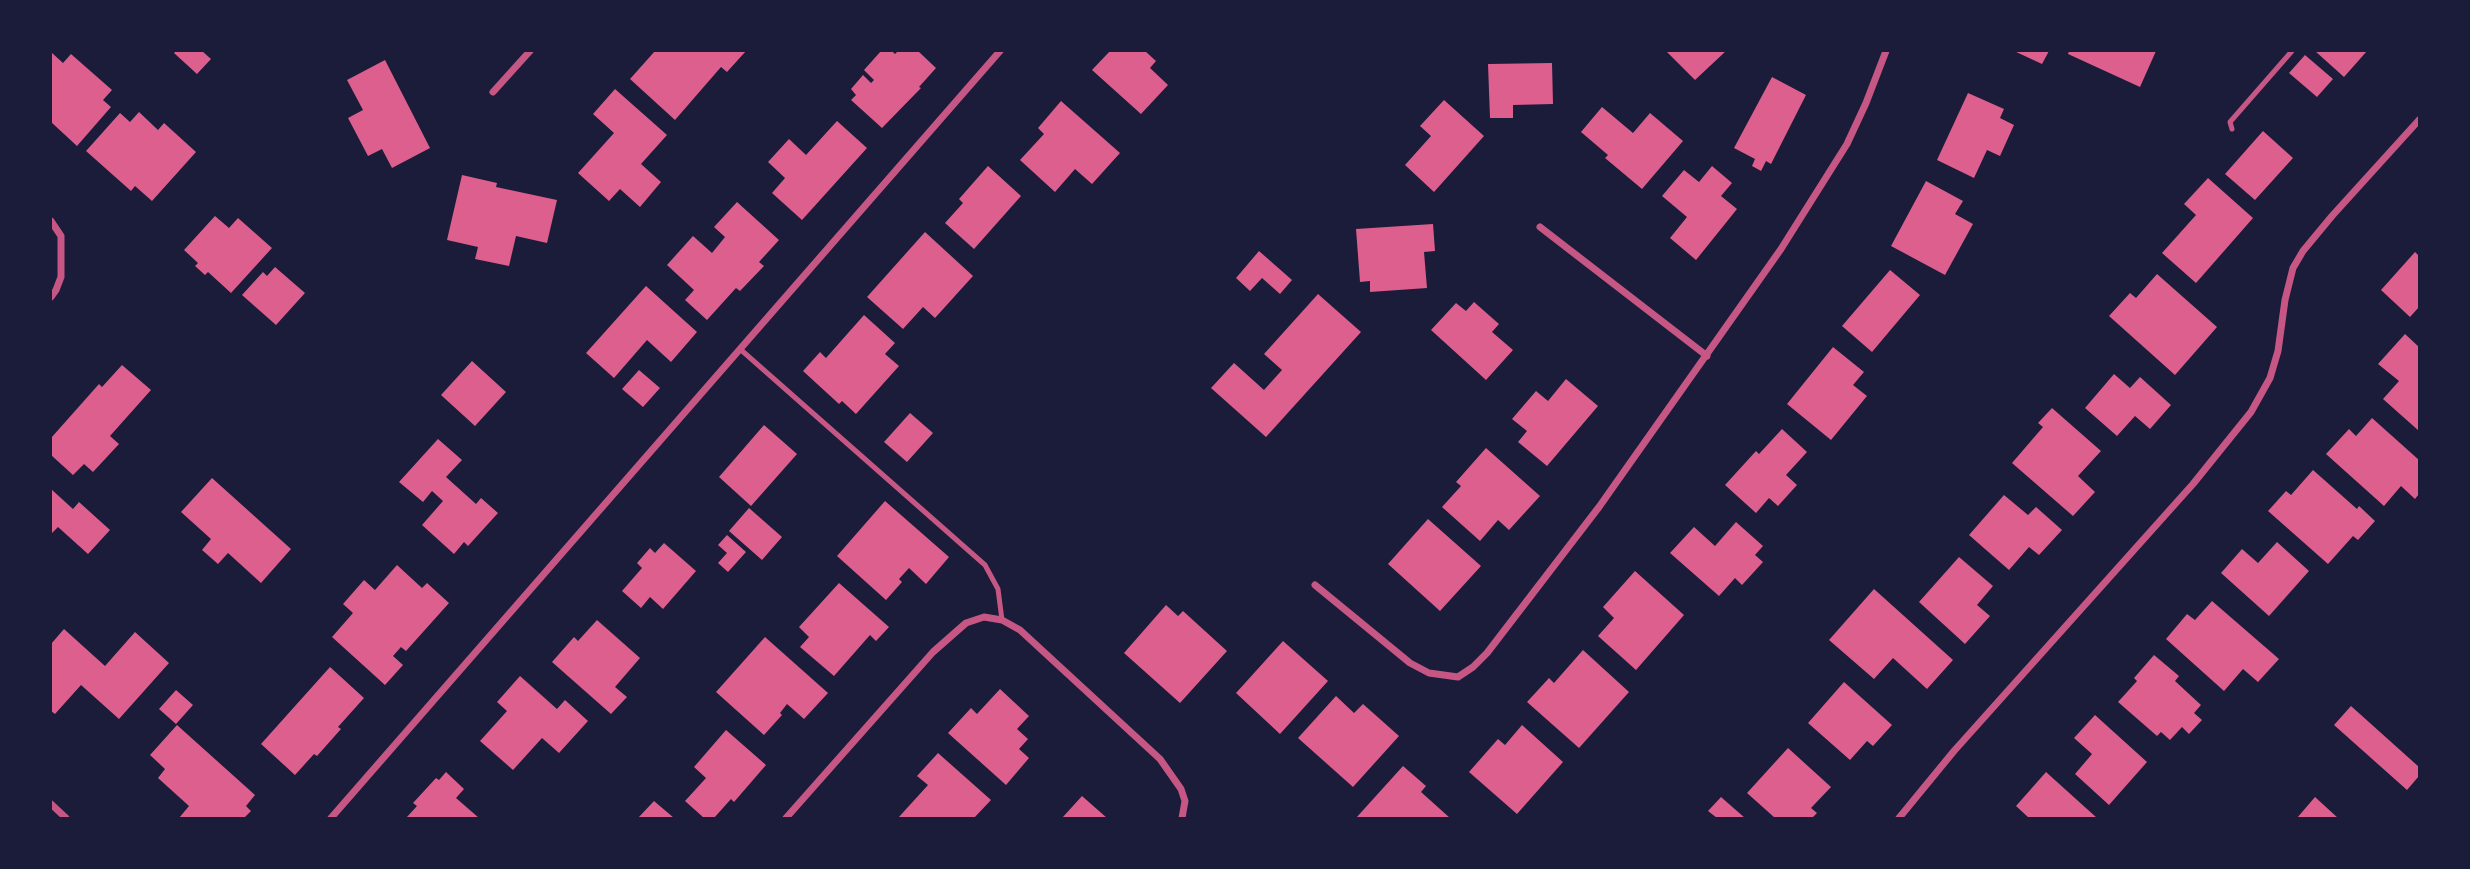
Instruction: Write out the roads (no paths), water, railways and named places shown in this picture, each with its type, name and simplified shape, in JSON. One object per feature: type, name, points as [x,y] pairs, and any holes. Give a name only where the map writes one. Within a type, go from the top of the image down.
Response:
[{"type":"street","points":[[493,92],[530,51]]},
{"type":"street","points":[[331,818],[1000,51]]},
{"type":"street","points":[[1315,585],[1410,663],[1429,673],[1458,677],[1474,667],[1488,653],[1600,507],[1824,184],[1856,124],[1886,51]]},
{"type":"street","points":[[1899,818],[1954,751],[2193,484],[2251,412],[2270,378],[2278,351],[2286,292],[2297,261],[2332,216],[2419,120]]},
{"type":"street","points":[[51,221],[61,236],[61,277],[57,290],[51,297]]},
{"type":"street","points":[[1540,228],[1707,356]]},
{"type":"street","points":[[786,818],[933,652],[966,622],[984,617],[1002,620],[1020,630],[1160,759],[1177,779],[1185,801],[1182,818]]},
{"type":"street","points":[[51,804],[66,818]]},
{"type":"lane","points":[[2232,129],[2230,122],[2292,51]]},
{"type":"lane","points":[[740,349],[985,565],[998,589],[1002,620]]}]
